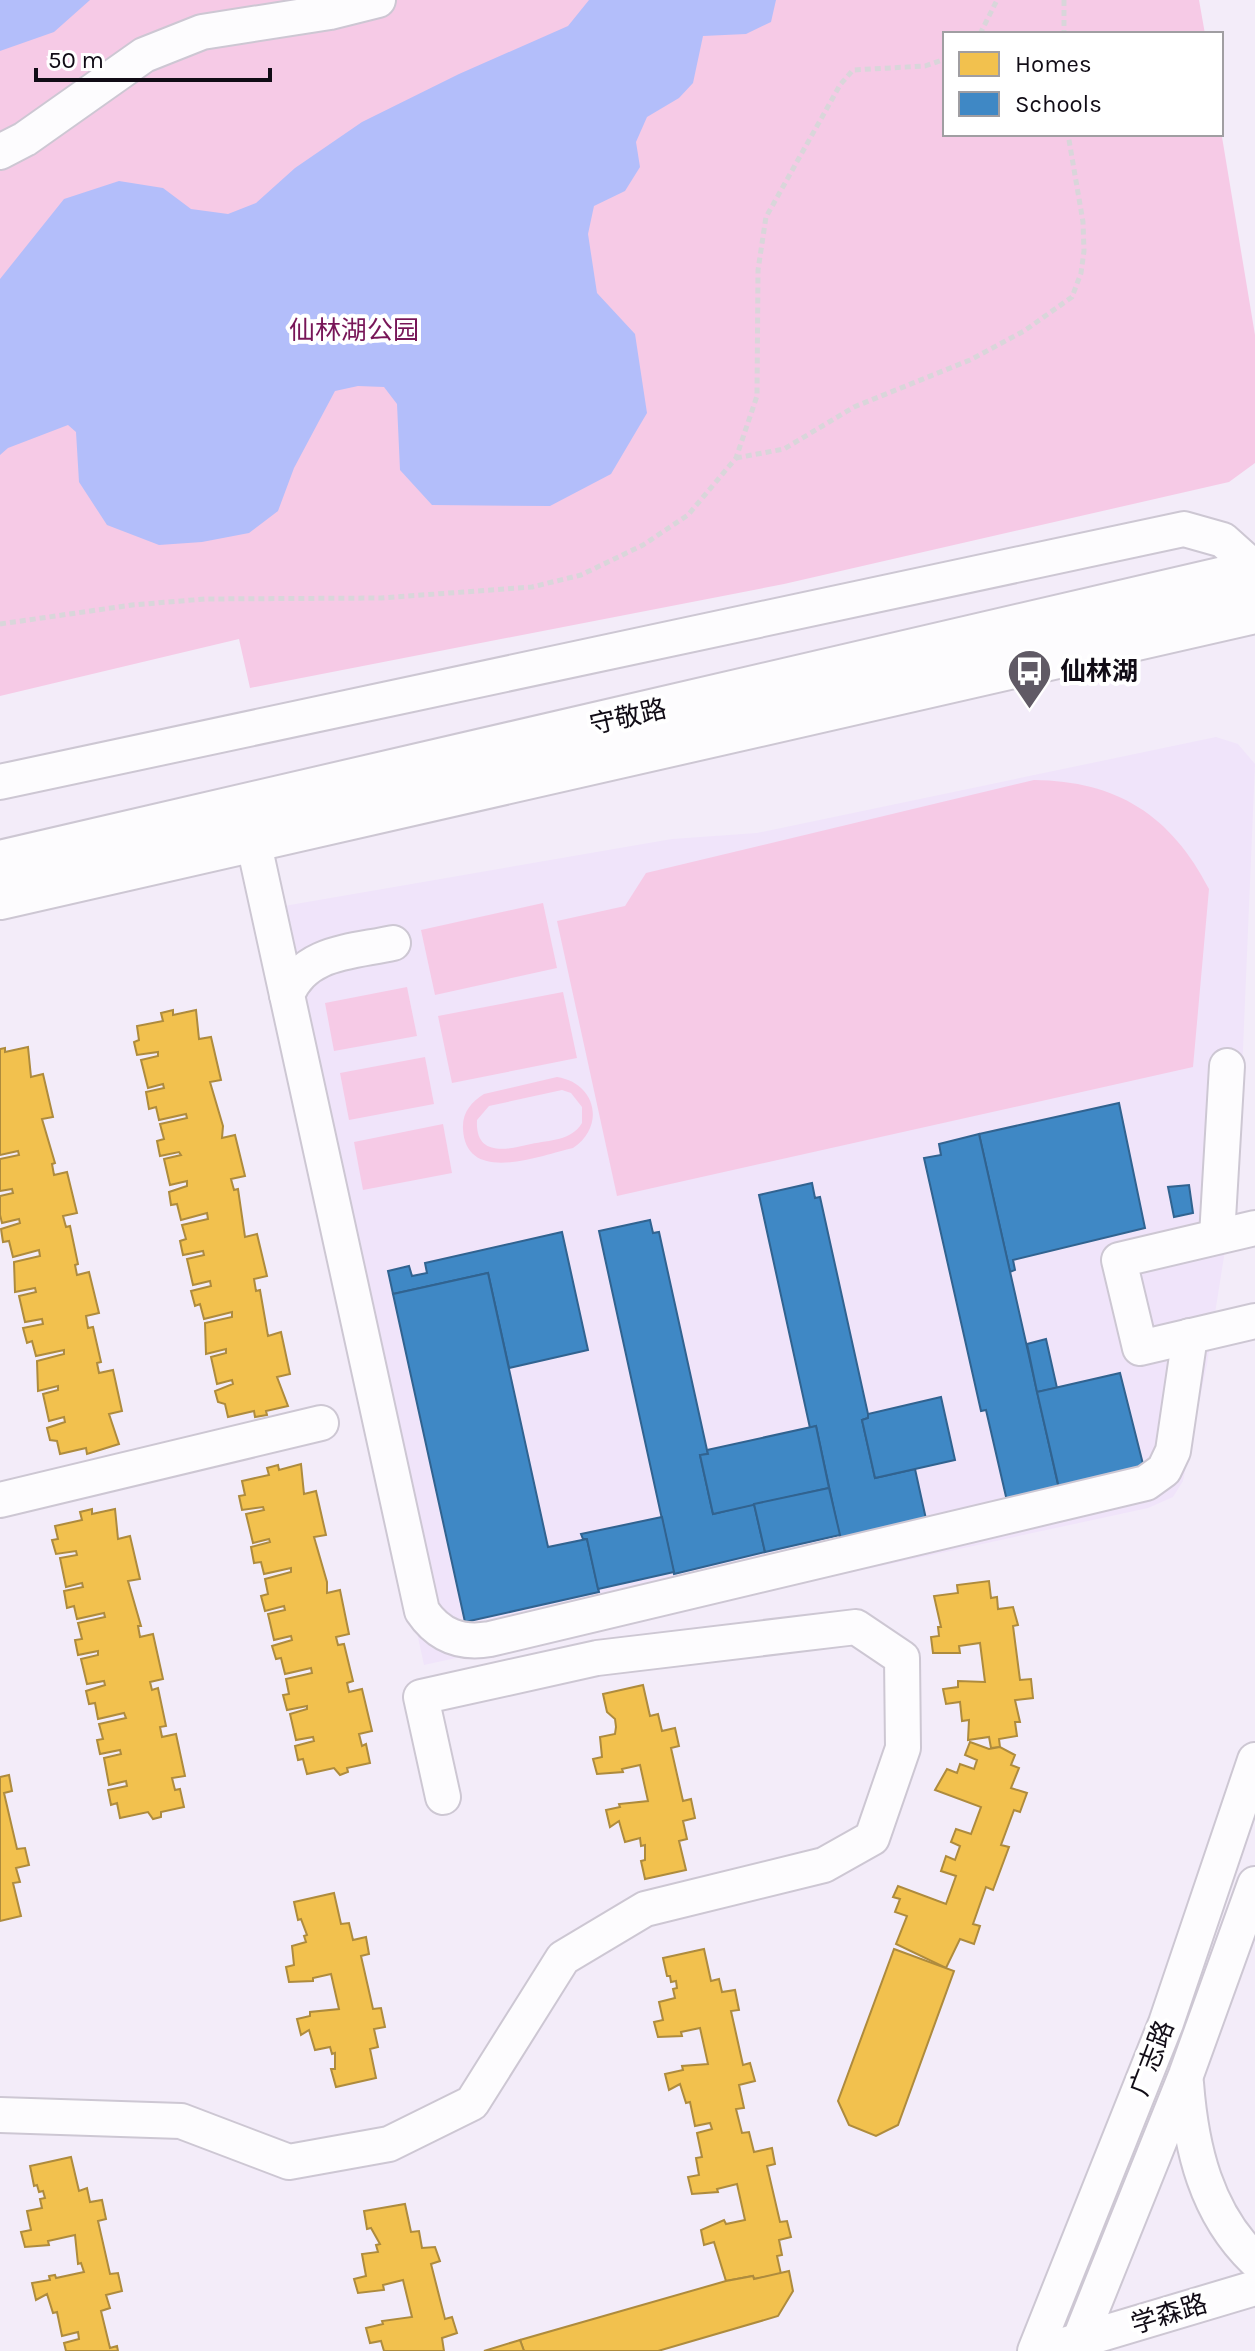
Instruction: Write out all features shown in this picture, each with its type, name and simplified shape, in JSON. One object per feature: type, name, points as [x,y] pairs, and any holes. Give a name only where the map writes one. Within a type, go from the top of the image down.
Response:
[{"type":"main road","name":"守敬路","points":[[0,863],[1255,570]]},
{"type":"main road","name":"守敬路","points":[[0,897],[1255,611]]},
{"type":"street","points":[[0,152],[25,139],[144,55],[202,32],[330,12],[378,0]]},
{"type":"street","points":[[0,782],[1184,529],[1223,540],[1255,570]]},
{"type":"street","points":[[253,840],[422,1611],[447,1636],[476,1642],[490,1639],[1146,1483],[1164,1470],[1173,1451],[1190,1336]]},
{"type":"street","points":[[287,995],[301,970],[312,962],[393,943]]},
{"type":"street","points":[[1217,1236],[1227,1066]]},
{"type":"street","points":[[1255,1228],[1119,1260],[1140,1348],[1255,1321]]},
{"type":"street","points":[[0,1500],[321,1423]]},
{"type":"street","points":[[0,2115],[181,2121],[289,2162],[389,2144],[472,2103],[563,1958],[645,1909],[824,1865],[872,1838],[903,1748],[902,1658],[856,1627],[597,1658],[421,1697],[443,1797]]},
{"type":"street","name":"广志路","points":[[1036,2351],[1166,2023],[1255,1760]]},
{"type":"street","name":"广志路","points":[[1077,2346],[1186,2075],[1255,1884]]},
{"type":"street","points":[[1186,2075],[1189,2128],[1207,2190],[1228,2230],[1255,2260]]},
{"type":"street","name":"学森路","points":[[1036,2351],[1077,2346],[1255,2288]]},
{"type":"path","points":[[981,32],[997,0]]},
{"type":"path","points":[[1064,0],[1064,32]]},
{"type":"path","points":[[0,624],[190,600],[381,598],[532,587],[581,575],[643,545],[688,515],[736,458],[757,396],[758,270],[766,217],[840,85],[853,70],[925,66],[943,60]]},
{"type":"path","points":[[736,458],[784,449],[854,407],[970,360],[1024,331],[1072,297],[1081,273],[1084,251],[1083,222],[1068,136]]},
{"type":"shaded area","points":[[1216,737],[1238,744],[1255,764],[1238,1168],[1207,1364],[1183,1481],[1173,1497],[1148,1508],[424,1665],[265,934],[284,906],[672,839],[757,833]]},
{"type":"green space","name":"仙林湖公园","points":[[0,0],[1199,0],[1205,32],[943,32],[943,136],[1222,136],[1255,335],[1255,463],[1229,482],[784,584],[250,688],[239,639],[0,696]]},
{"type":"green space","points":[[1034,780],[1091,787],[1116,795],[1138,807],[1159,822],[1177,841],[1209,889],[1193,1067],[617,1196],[557,921],[625,906],[646,873]]},
{"type":"green space","points":[[543,903],[557,968],[435,995],[421,930]]},
{"type":"green space","points":[[407,987],[417,1036],[334,1051],[325,1003]]},
{"type":"green space","points":[[563,992],[577,1058],[452,1083],[438,1016]]},
{"type":"green space","points":[[425,1057],[434,1104],[349,1120],[340,1073]]},
{"type":"green space","points":[[557,1077],[581,1088],[588,1096],[593,1117],[583,1139],[573,1148],[525,1160],[491,1162],[477,1157],[467,1146],[463,1129],[468,1108],[484,1094]],"holes":[[[562,1090],[571,1093],[582,1107],[582,1123],[572,1133],[553,1140],[502,1149],[481,1140],[477,1120],[489,1106]]]},
{"type":"green space","points":[[443,1124],[452,1173],[363,1190],[354,1142]]},
{"type":"water","points":[[0,0],[90,0],[54,32],[0,51]]},
{"type":"water","points":[[589,0],[776,0],[771,22],[746,34],[703,36],[693,83],[679,98],[647,117],[636,142],[640,167],[625,191],[594,206],[588,234],[597,293],[635,334],[647,413],[611,474],[550,506],[432,505],[400,470],[397,404],[384,387],[358,386],[335,391],[294,468],[278,511],[249,533],[202,542],[159,545],[107,525],[79,482],[76,432],[68,425],[8,448],[0,455],[0,279],[64,199],[119,181],[163,188],[191,209],[228,214],[256,203],[295,168],[362,122],[459,74],[568,26]]},
{"type":"building: Homes","points":[[173,1010],[173,1015],[196,1010],[199,1039],[211,1037],[221,1080],[210,1082],[223,1126],[222,1138],[235,1135],[245,1176],[231,1179],[234,1190],[238,1189],[245,1237],[257,1234],[267,1276],[254,1279],[256,1291],[260,1290],[268,1336],[281,1332],[290,1374],[277,1377],[288,1406],[266,1411],[267,1415],[255,1417],[254,1411],[228,1417],[225,1404],[218,1402],[215,1391],[233,1384],[232,1380],[217,1384],[211,1357],[226,1353],[226,1349],[206,1354],[205,1323],[232,1317],[232,1312],[204,1319],[200,1304],[195,1306],[191,1291],[211,1286],[210,1281],[193,1285],[187,1259],[204,1255],[203,1251],[183,1255],[180,1241],[186,1239],[182,1225],[208,1219],[207,1213],[181,1220],[177,1204],[171,1205],[169,1192],[187,1186],[187,1181],[170,1185],[164,1159],[181,1155],[179,1152],[160,1156],[157,1141],[164,1139],[160,1124],[187,1118],[186,1114],[159,1120],[156,1107],[149,1109],[146,1092],[164,1088],[163,1084],[148,1088],[141,1060],[158,1056],[158,1052],[137,1055],[134,1042],[139,1040],[137,1026],[163,1021],[161,1013]]},
{"type":"building: Homes","points":[[28,1047],[31,1077],[43,1074],[53,1117],[42,1119],[55,1163],[52,1164],[54,1175],[67,1172],[77,1213],[63,1216],[66,1227],[70,1226],[78,1264],[75,1265],[77,1275],[89,1272],[99,1313],[86,1316],[88,1328],[93,1327],[101,1362],[97,1363],[99,1373],[113,1370],[122,1411],[109,1414],[119,1444],[87,1454],[86,1448],[60,1454],[57,1441],[50,1440],[47,1428],[65,1422],[64,1417],[49,1421],[43,1394],[58,1390],[58,1386],[38,1391],[37,1361],[64,1354],[64,1350],[36,1356],[32,1341],[27,1343],[23,1328],[43,1324],[42,1319],[25,1322],[19,1296],[36,1292],[35,1288],[15,1292],[14,1262],[40,1256],[39,1250],[13,1257],[9,1241],[3,1242],[1,1229],[20,1223],[19,1219],[2,1223],[0,1215],[0,1196],[13,1193],[12,1189],[0,1191],[0,1159],[19,1155],[18,1151],[0,1155],[0,1049],[5,1048],[5,1052]]},
{"type":"building: Homes","points":[[301,1464],[304,1494],[316,1491],[326,1535],[314,1537],[327,1582],[327,1593],[340,1590],[349,1634],[336,1637],[338,1645],[344,1644],[353,1681],[347,1683],[349,1692],[362,1689],[372,1731],[359,1734],[362,1746],[366,1744],[370,1763],[347,1768],[348,1772],[340,1775],[334,1768],[307,1774],[303,1759],[298,1760],[295,1746],[314,1741],[313,1737],[296,1740],[290,1714],[307,1709],[307,1706],[287,1710],[283,1695],[289,1694],[286,1679],[312,1673],[311,1668],[285,1674],[281,1658],[276,1659],[272,1646],[292,1640],[291,1636],[274,1640],[268,1614],[285,1610],[284,1606],[265,1611],[261,1596],[268,1594],[265,1579],[291,1572],[291,1568],[264,1574],[261,1562],[254,1563],[251,1547],[270,1542],[269,1539],[253,1543],[246,1514],[264,1510],[263,1507],[242,1510],[239,1496],[245,1495],[242,1481],[269,1475],[267,1468],[278,1465],[279,1470]]},
{"type":"building: Homes","points":[[92,1509],[92,1514],[115,1509],[118,1539],[130,1536],[140,1579],[128,1581],[141,1626],[138,1626],[140,1637],[153,1634],[163,1679],[150,1682],[152,1690],[158,1688],[166,1726],[160,1727],[162,1737],[176,1734],[185,1776],[172,1778],[175,1790],[180,1789],[184,1807],[161,1812],[161,1817],[153,1819],[148,1812],[120,1818],[117,1803],[111,1805],[108,1790],[127,1786],[126,1781],[109,1785],[104,1758],[121,1754],[120,1750],[100,1754],[97,1740],[103,1739],[99,1724],[126,1718],[124,1713],[98,1719],[95,1703],[89,1704],[86,1691],[105,1685],[104,1681],[87,1684],[81,1659],[98,1655],[98,1651],[78,1655],[75,1640],[82,1639],[78,1623],[105,1617],[104,1613],[77,1619],[74,1606],[67,1608],[64,1591],[83,1587],[82,1583],[66,1587],[60,1558],[77,1555],[76,1551],[56,1554],[52,1540],[58,1539],[55,1526],[82,1520],[80,1512]]},
{"type":"building: Homes","points":[[989,1581],[991,1598],[997,1597],[998,1609],[1013,1607],[1018,1625],[1013,1626],[1020,1680],[1031,1679],[1033,1698],[1015,1700],[1020,1722],[1015,1722],[1017,1736],[999,1739],[1000,1747],[991,1748],[989,1737],[968,1740],[969,1720],[962,1721],[960,1702],[946,1704],[943,1689],[958,1687],[958,1681],[985,1682],[980,1643],[959,1646],[960,1653],[933,1653],[931,1637],[939,1636],[938,1627],[941,1627],[934,1596],[958,1593],[957,1585]]},
{"type":"building: Homes","points":[[643,1685],[650,1716],[658,1714],[662,1731],[675,1728],[679,1746],[671,1748],[683,1801],[691,1799],[695,1818],[683,1821],[687,1839],[679,1841],[686,1870],[645,1879],[641,1861],[645,1860],[645,1845],[641,1846],[640,1838],[625,1842],[619,1821],[610,1827],[606,1810],[620,1807],[619,1804],[648,1801],[640,1765],[622,1769],[623,1772],[597,1774],[593,1759],[602,1757],[600,1737],[615,1734],[615,1719],[607,1712],[603,1694]]},
{"type":"building: Homes","points":[[970,1742],[989,1749],[1000,1747],[1015,1755],[1011,1765],[1019,1768],[1011,1788],[1027,1793],[1020,1812],[1014,1810],[1001,1845],[1009,1847],[993,1890],[986,1887],[973,1924],[980,1926],[974,1944],[960,1939],[946,1968],[896,1944],[907,1916],[895,1912],[900,1899],[893,1897],[898,1886],[946,1904],[956,1876],[941,1871],[946,1856],[955,1860],[960,1846],[951,1842],[956,1829],[971,1834],[981,1807],[935,1790],[947,1769],[957,1773],[960,1764],[974,1769],[977,1760],[965,1755]]},
{"type":"building: Homes","points":[[9,1775],[12,1791],[4,1793],[17,1849],[25,1848],[29,1865],[16,1868],[20,1882],[13,1883],[21,1916],[0,1921],[0,1777]]},
{"type":"building: Homes","points":[[334,1893],[341,1924],[349,1923],[353,1940],[366,1937],[369,1954],[361,1956],[373,2009],[381,2008],[385,2027],[374,2029],[378,2047],[370,2049],[376,2078],[336,2087],[331,2069],[335,2069],[335,2053],[332,2054],[330,2047],[315,2050],[309,2030],[301,2035],[297,2019],[310,2016],[310,2012],[339,2009],[331,1974],[313,1978],[313,1981],[289,1982],[286,1967],[294,1965],[292,1946],[306,1942],[304,1936],[307,1935],[301,1919],[298,1920],[294,1902]]},
{"type":"building: Homes","points":[[704,1949],[711,1981],[719,1979],[722,1992],[735,1990],[739,2010],[731,2011],[743,2065],[750,2063],[755,2081],[739,2085],[744,2108],[736,2109],[742,2133],[749,2132],[754,2152],[772,2148],[775,2164],[767,2166],[780,2222],[787,2221],[791,2237],[779,2240],[782,2255],[777,2256],[781,2274],[726,2281],[714,2242],[704,2245],[701,2230],[724,2220],[726,2224],[745,2220],[737,2184],[717,2189],[718,2192],[692,2194],[688,2177],[699,2175],[696,2158],[702,2157],[697,2133],[712,2129],[710,2123],[695,2126],[690,2102],[686,2103],[680,2084],[669,2090],[665,2074],[683,2070],[682,2066],[708,2064],[700,2028],[681,2032],[682,2036],[658,2037],[654,2022],[663,2020],[659,2002],[675,1998],[673,1989],[677,1988],[676,1981],[671,1982],[670,1976],[667,1976],[663,1958]]},
{"type":"building: Homes","points":[[894,1949],[954,1971],[898,2125],[876,2136],[849,2125],[838,2101]]},
{"type":"building: Homes","points":[[71,2157],[79,2191],[87,2188],[90,2202],[102,2200],[106,2219],[98,2221],[110,2274],[118,2273],[122,2291],[106,2295],[110,2308],[101,2311],[110,2348],[117,2346],[118,2351],[66,2351],[64,2343],[79,2339],[78,2332],[62,2336],[57,2312],[53,2313],[47,2294],[36,2300],[32,2283],[50,2280],[49,2276],[55,2275],[56,2278],[84,2272],[81,2263],[78,2264],[75,2235],[48,2241],[49,2245],[25,2247],[21,2232],[31,2230],[27,2211],[42,2208],[40,2199],[45,2198],[43,2191],[39,2192],[37,2185],[34,2186],[30,2166]]},
{"type":"building: Homes","points":[[405,2204],[411,2232],[419,2231],[422,2248],[435,2247],[440,2261],[431,2264],[445,2319],[452,2317],[457,2333],[442,2338],[444,2351],[384,2351],[381,2341],[370,2343],[366,2328],[383,2324],[382,2321],[412,2317],[403,2280],[383,2285],[384,2290],[358,2293],[354,2279],[366,2276],[362,2254],[378,2252],[376,2245],[380,2244],[371,2228],[367,2229],[364,2211]]},
{"type":"building: Homes","points":[[789,2271],[793,2291],[778,2316],[658,2351],[524,2351],[520,2340],[726,2281],[753,2276],[754,2279]]},
{"type":"building: Homes","points":[[520,2340],[524,2351],[484,2351]]},
{"type":"building: Schools","points":[[1119,1103],[1145,1228],[1013,1260],[1015,1270],[1010,1272],[979,1134]]},
{"type":"building: Schools","points":[[979,1134],[1059,1489],[1007,1501],[986,1410],[981,1411],[924,1158],[941,1155],[939,1144]]},
{"type":"building: Schools","points":[[812,1183],[815,1198],[820,1197],[868,1414],[868,1418],[862,1420],[875,1478],[915,1469],[926,1519],[840,1538],[816,1426],[810,1428],[759,1195]]},
{"type":"building: Schools","points":[[1189,1185],[1193,1213],[1174,1217],[1168,1187]]},
{"type":"building: Schools","points":[[650,1220],[653,1233],[659,1232],[708,1454],[700,1455],[713,1514],[754,1504],[765,1552],[674,1574],[599,1231]]},
{"type":"building: Schools","points":[[562,1232],[588,1350],[509,1368],[488,1273],[393,1294],[388,1271],[409,1266],[412,1276],[427,1273],[425,1263]]},
{"type":"building: Schools","points":[[488,1273],[548,1547],[587,1539],[599,1592],[465,1622],[393,1294]]},
{"type":"building: Schools","points":[[1046,1339],[1057,1388],[1037,1392],[1027,1344]]},
{"type":"building: Schools","points":[[1120,1373],[1145,1472],[1059,1488],[1037,1392]]},
{"type":"building: Schools","points":[[941,1397],[955,1460],[875,1478],[862,1420],[868,1418],[868,1414]]},
{"type":"building: Schools","points":[[816,1426],[829,1488],[713,1514],[700,1455],[708,1454],[707,1450]]},
{"type":"building: Schools","points":[[829,1488],[840,1535],[765,1552],[754,1504]]},
{"type":"building: Schools","points":[[662,1517],[674,1572],[598,1589],[587,1539],[583,1539],[581,1534]]},
{"type":"place","name":"仙林湖","points":[[1029,710]]}]
